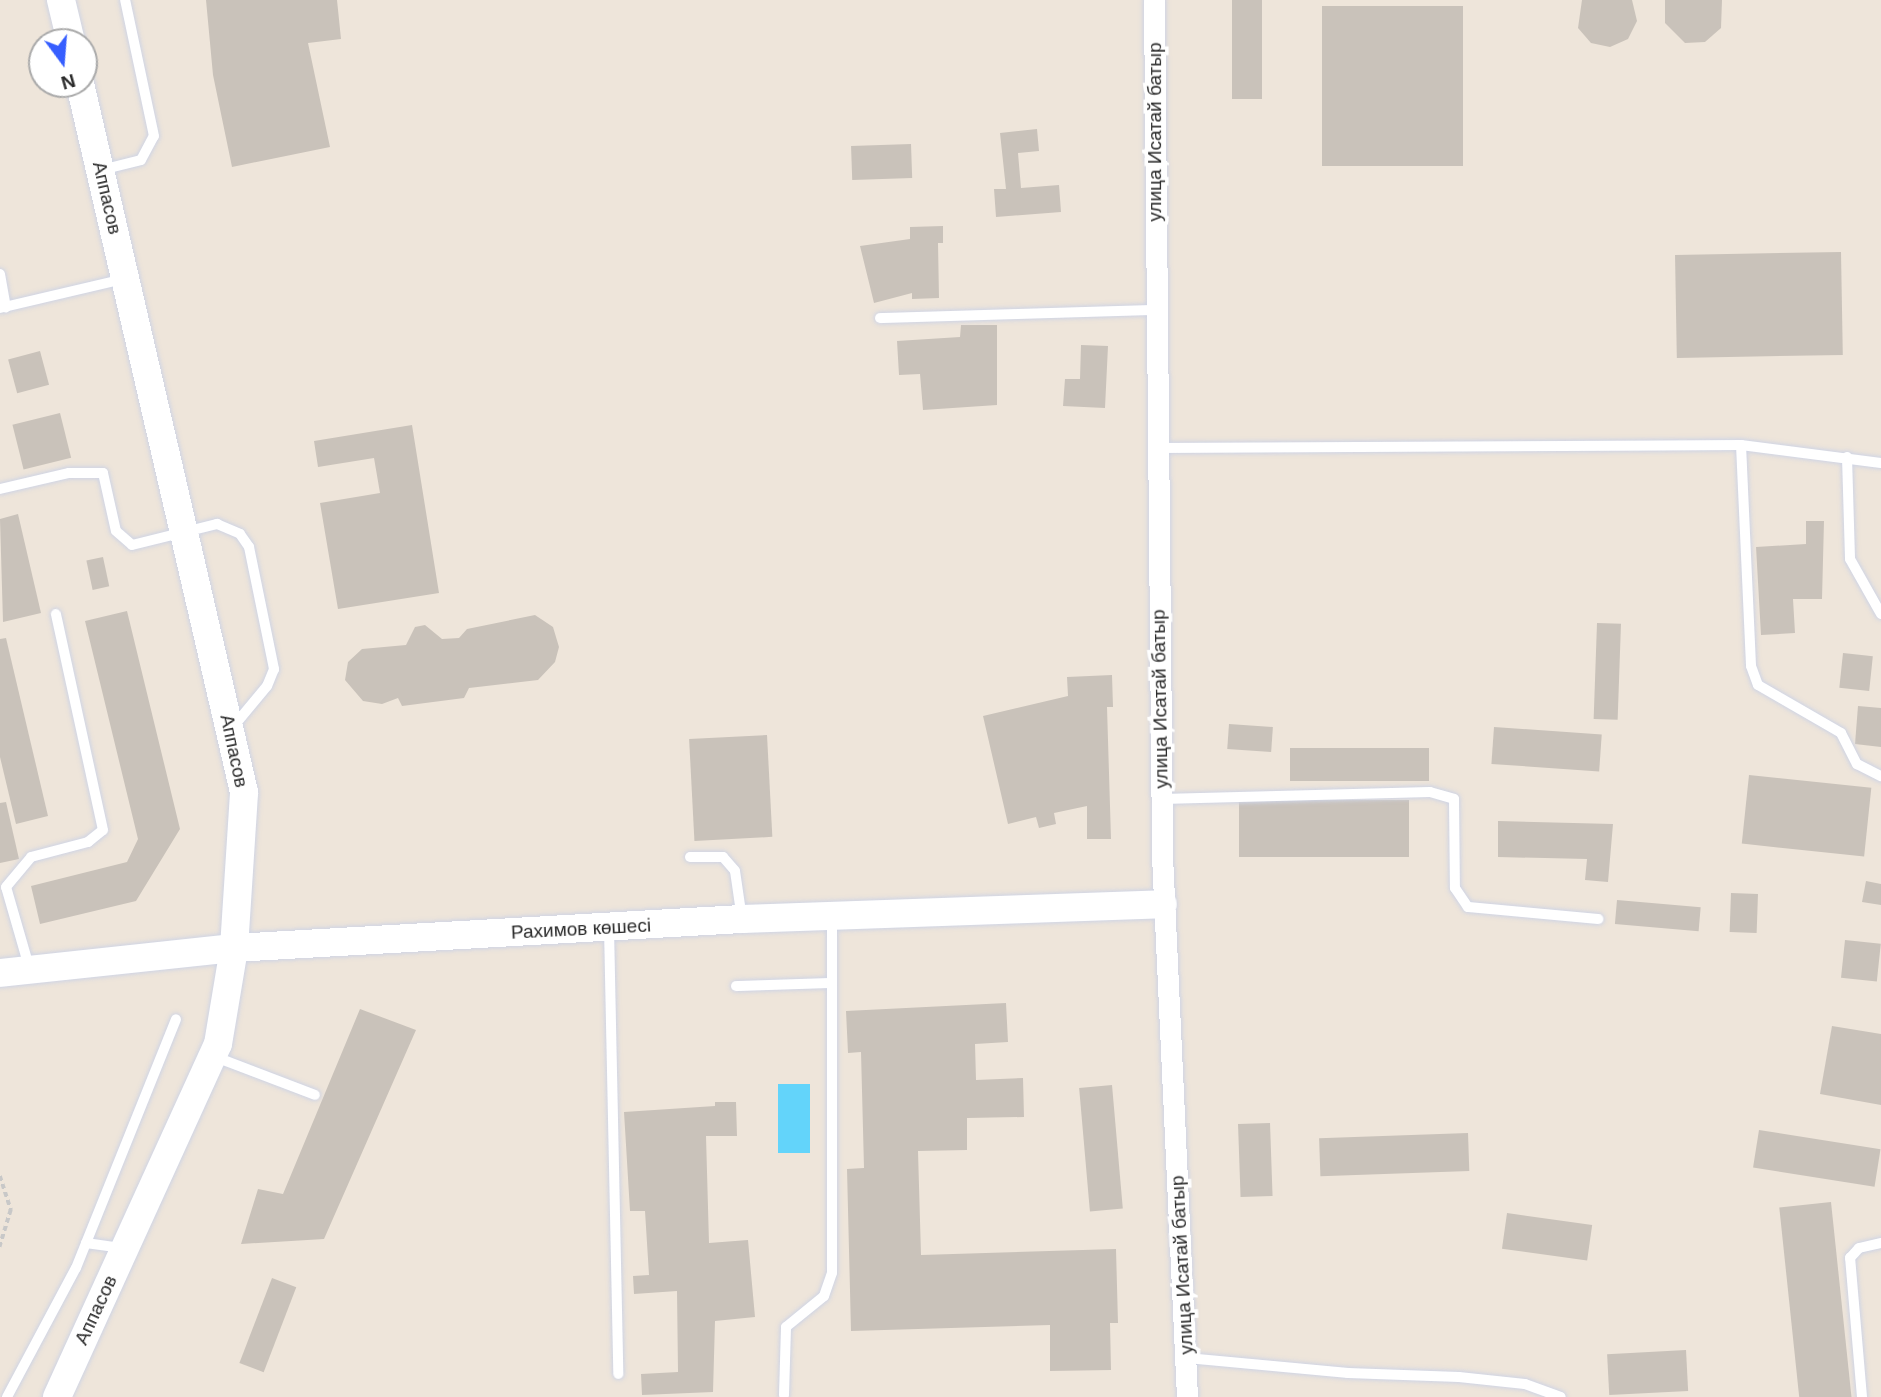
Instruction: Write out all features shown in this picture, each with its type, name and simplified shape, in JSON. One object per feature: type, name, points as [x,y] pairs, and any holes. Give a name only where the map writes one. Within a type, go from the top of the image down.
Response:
[{"type":"street","points":[[61,0],[68,28]]},
{"type":"street","name":"улица Исатай батыр","points":[[1154,0],[1156,448],[1163,904],[1188,1358],[1187,1397]]},
{"type":"street","name":"Аппасов","points":[[57,1397],[213,1056],[234,948],[244,792],[187,534],[83,98]]},
{"type":"street","name":"Рахимов көшесі","points":[[0,973],[30,973],[234,948],[743,919],[1163,904]]},
{"type":"lane","points":[[101,170],[141,160],[154,136],[125,0]]},
{"type":"lane","points":[[0,274],[3,308],[126,278]]},
{"type":"lane","points":[[880,318],[1155,310]]},
{"type":"lane","points":[[1156,448],[1741,445],[1881,463]]},
{"type":"lane","points":[[1741,445],[1751,666],[1758,685],[1841,733],[1857,764],[1881,776]]},
{"type":"lane","points":[[1847,457],[1850,559],[1881,614]]},
{"type":"lane","points":[[0,489],[69,473],[103,473],[116,531],[132,545],[187,534],[217,524],[240,534],[249,547],[274,649],[274,669],[267,686],[230,730]]},
{"type":"lane","points":[[30,973],[6,887],[31,857],[88,842],[103,830],[56,614]]},
{"type":"lane","points":[[1162,799],[1430,792],[1454,799],[1455,888],[1468,907],[1598,919]]},
{"type":"lane","points":[[690,857],[723,857],[735,871],[743,919]]},
{"type":"lane","points":[[784,1395],[786,1326],[824,1296],[832,1273],[832,915]]},
{"type":"lane","points":[[609,928],[618,1374]]},
{"type":"lane","points":[[736,986],[832,983]]},
{"type":"lane","points":[[7,1397],[86,1243],[176,1019]]},
{"type":"lane","points":[[213,1056],[315,1095]]},
{"type":"lane","points":[[86,1243],[124,1249]]},
{"type":"lane","points":[[1862,1397],[1850,1258],[1859,1248],[1881,1243]]},
{"type":"lane","points":[[1188,1358],[1348,1373],[1459,1377],[1525,1384],[1561,1397]]},
{"type":"path","points":[[0,1176],[11,1210],[0,1247]]},
{"type":"water","points":[[778,1084],[810,1084],[810,1153],[778,1153]]},
{"type":"building","points":[[206,0],[337,0],[341,39],[308,43],[330,147],[232,167],[213,75]]},
{"type":"building","points":[[1232,0],[1262,0],[1262,99],[1232,99]]},
{"type":"building","points":[[1582,0],[1632,0],[1637,21],[1628,39],[1610,47],[1591,43],[1578,28]]},
{"type":"building","points":[[1665,0],[1722,0],[1721,28],[1705,42],[1685,43],[1665,23]]},
{"type":"building","points":[[1322,6],[1463,6],[1463,166],[1322,166]]},
{"type":"building","points":[[1037,129],[1039,151],[1018,153],[1021,188],[1059,185],[1061,212],[996,217],[994,189],[1006,189],[1000,133]]},
{"type":"building","points":[[911,144],[912,178],[852,180],[851,146]]},
{"type":"building","points":[[943,226],[943,243],[938,243],[939,298],[912,299],[912,293],[874,303],[860,246],[910,239],[910,227]]},
{"type":"building","points":[[1841,252],[1843,355],[1677,358],[1675,255]]},
{"type":"building","points":[[961,325],[997,325],[997,405],[923,410],[920,374],[899,375],[897,341],[960,337]]},
{"type":"building","points":[[1081,345],[1108,346],[1105,408],[1063,406],[1065,379],[1080,379]]},
{"type":"building","points":[[40,351],[49,385],[17,393],[8,360]]},
{"type":"building","points":[[60,413],[71,458],[24,469],[12,425]]},
{"type":"building","points":[[412,425],[439,593],[338,609],[320,503],[380,493],[374,458],[318,467],[314,441]]},
{"type":"building","points":[[18,514],[41,613],[3,622],[0,519]]},
{"type":"building","points":[[1806,521],[1824,521],[1822,599],[1793,599],[1795,633],[1761,635],[1756,547],[1806,544]]},
{"type":"building","points":[[103,557],[109,586],[93,590],[86,561]]},
{"type":"building","points":[[127,611],[180,829],[136,901],[40,924],[31,886],[127,862],[138,839],[85,621]]},
{"type":"building","points":[[535,615],[553,627],[559,647],[555,662],[538,680],[469,688],[464,698],[402,706],[398,698],[382,704],[363,701],[345,680],[348,662],[362,649],[406,645],[415,627],[425,625],[442,639],[459,638],[467,629]]},
{"type":"building","points":[[1597,623],[1621,624],[1618,720],[1594,719]]},
{"type":"building","points":[[6,638],[48,816],[16,824],[0,757],[0,639]]},
{"type":"building","points":[[1843,653],[1873,656],[1869,691],[1839,688]]},
{"type":"building","points":[[1112,675],[1113,707],[1107,707],[1111,839],[1087,839],[1087,806],[1054,813],[1056,824],[1039,828],[1036,817],[1008,824],[983,716],[1068,696],[1067,677]]},
{"type":"building","points":[[1858,706],[1881,708],[1881,747],[1855,744]]},
{"type":"building","points":[[1229,724],[1273,727],[1271,752],[1227,749]]},
{"type":"building","points":[[1494,727],[1602,735],[1599,771],[1491,764]]},
{"type":"building","points":[[767,735],[772,837],[694,841],[689,739]]},
{"type":"building","points":[[1290,748],[1429,748],[1429,781],[1290,781]]},
{"type":"building","points":[[1749,775],[1871,788],[1864,856],[1742,844]]},
{"type":"building","points":[[1239,800],[1409,800],[1409,857],[1239,857]]},
{"type":"building","points":[[6,802],[19,859],[0,863],[0,803]]},
{"type":"building","points":[[1498,821],[1613,824],[1608,882],[1585,880],[1587,859],[1498,857]]},
{"type":"building","points":[[1866,881],[1881,884],[1881,905],[1862,902]]},
{"type":"building","points":[[1731,893],[1758,894],[1757,933],[1730,932]]},
{"type":"building","points":[[1617,900],[1701,907],[1699,931],[1615,924]]},
{"type":"building","points":[[1845,940],[1881,944],[1877,982],[1841,978]]},
{"type":"building","points":[[1006,1003],[1008,1042],[975,1044],[976,1080],[1023,1078],[1024,1117],[967,1118],[967,1150],[918,1151],[921,1255],[1116,1249],[1118,1323],[1110,1323],[1111,1370],[1050,1371],[1050,1325],[851,1331],[847,1169],[864,1168],[861,1052],[848,1053],[846,1011]]},
{"type":"building","points":[[360,1009],[416,1030],[324,1239],[241,1244],[258,1189],[283,1194]]},
{"type":"building","points":[[1832,1026],[1881,1034],[1881,1105],[1820,1094]]},
{"type":"building","points":[[1112,1085],[1123,1209],[1090,1211],[1079,1088]]},
{"type":"building","points":[[715,1102],[736,1102],[737,1136],[706,1136],[709,1243],[748,1240],[755,1317],[715,1321],[713,1392],[642,1395],[641,1374],[678,1372],[677,1291],[634,1294],[633,1276],[649,1275],[645,1211],[630,1211],[624,1112],[715,1106]]},
{"type":"building","points":[[1270,1123],[1273,1196],[1241,1197],[1238,1124]]},
{"type":"building","points":[[1759,1130],[1880,1149],[1875,1187],[1753,1168]]},
{"type":"building","points":[[1468,1133],[1469,1171],[1320,1176],[1319,1138]]},
{"type":"building","points":[[1831,1202],[1851,1397],[1799,1397],[1779,1207]]},
{"type":"building","points":[[1507,1213],[1592,1225],[1587,1261],[1502,1249]]},
{"type":"building","points":[[272,1278],[296,1287],[264,1372],[239,1363]]},
{"type":"building","points":[[1686,1350],[1688,1391],[1609,1395],[1607,1354]]}]
